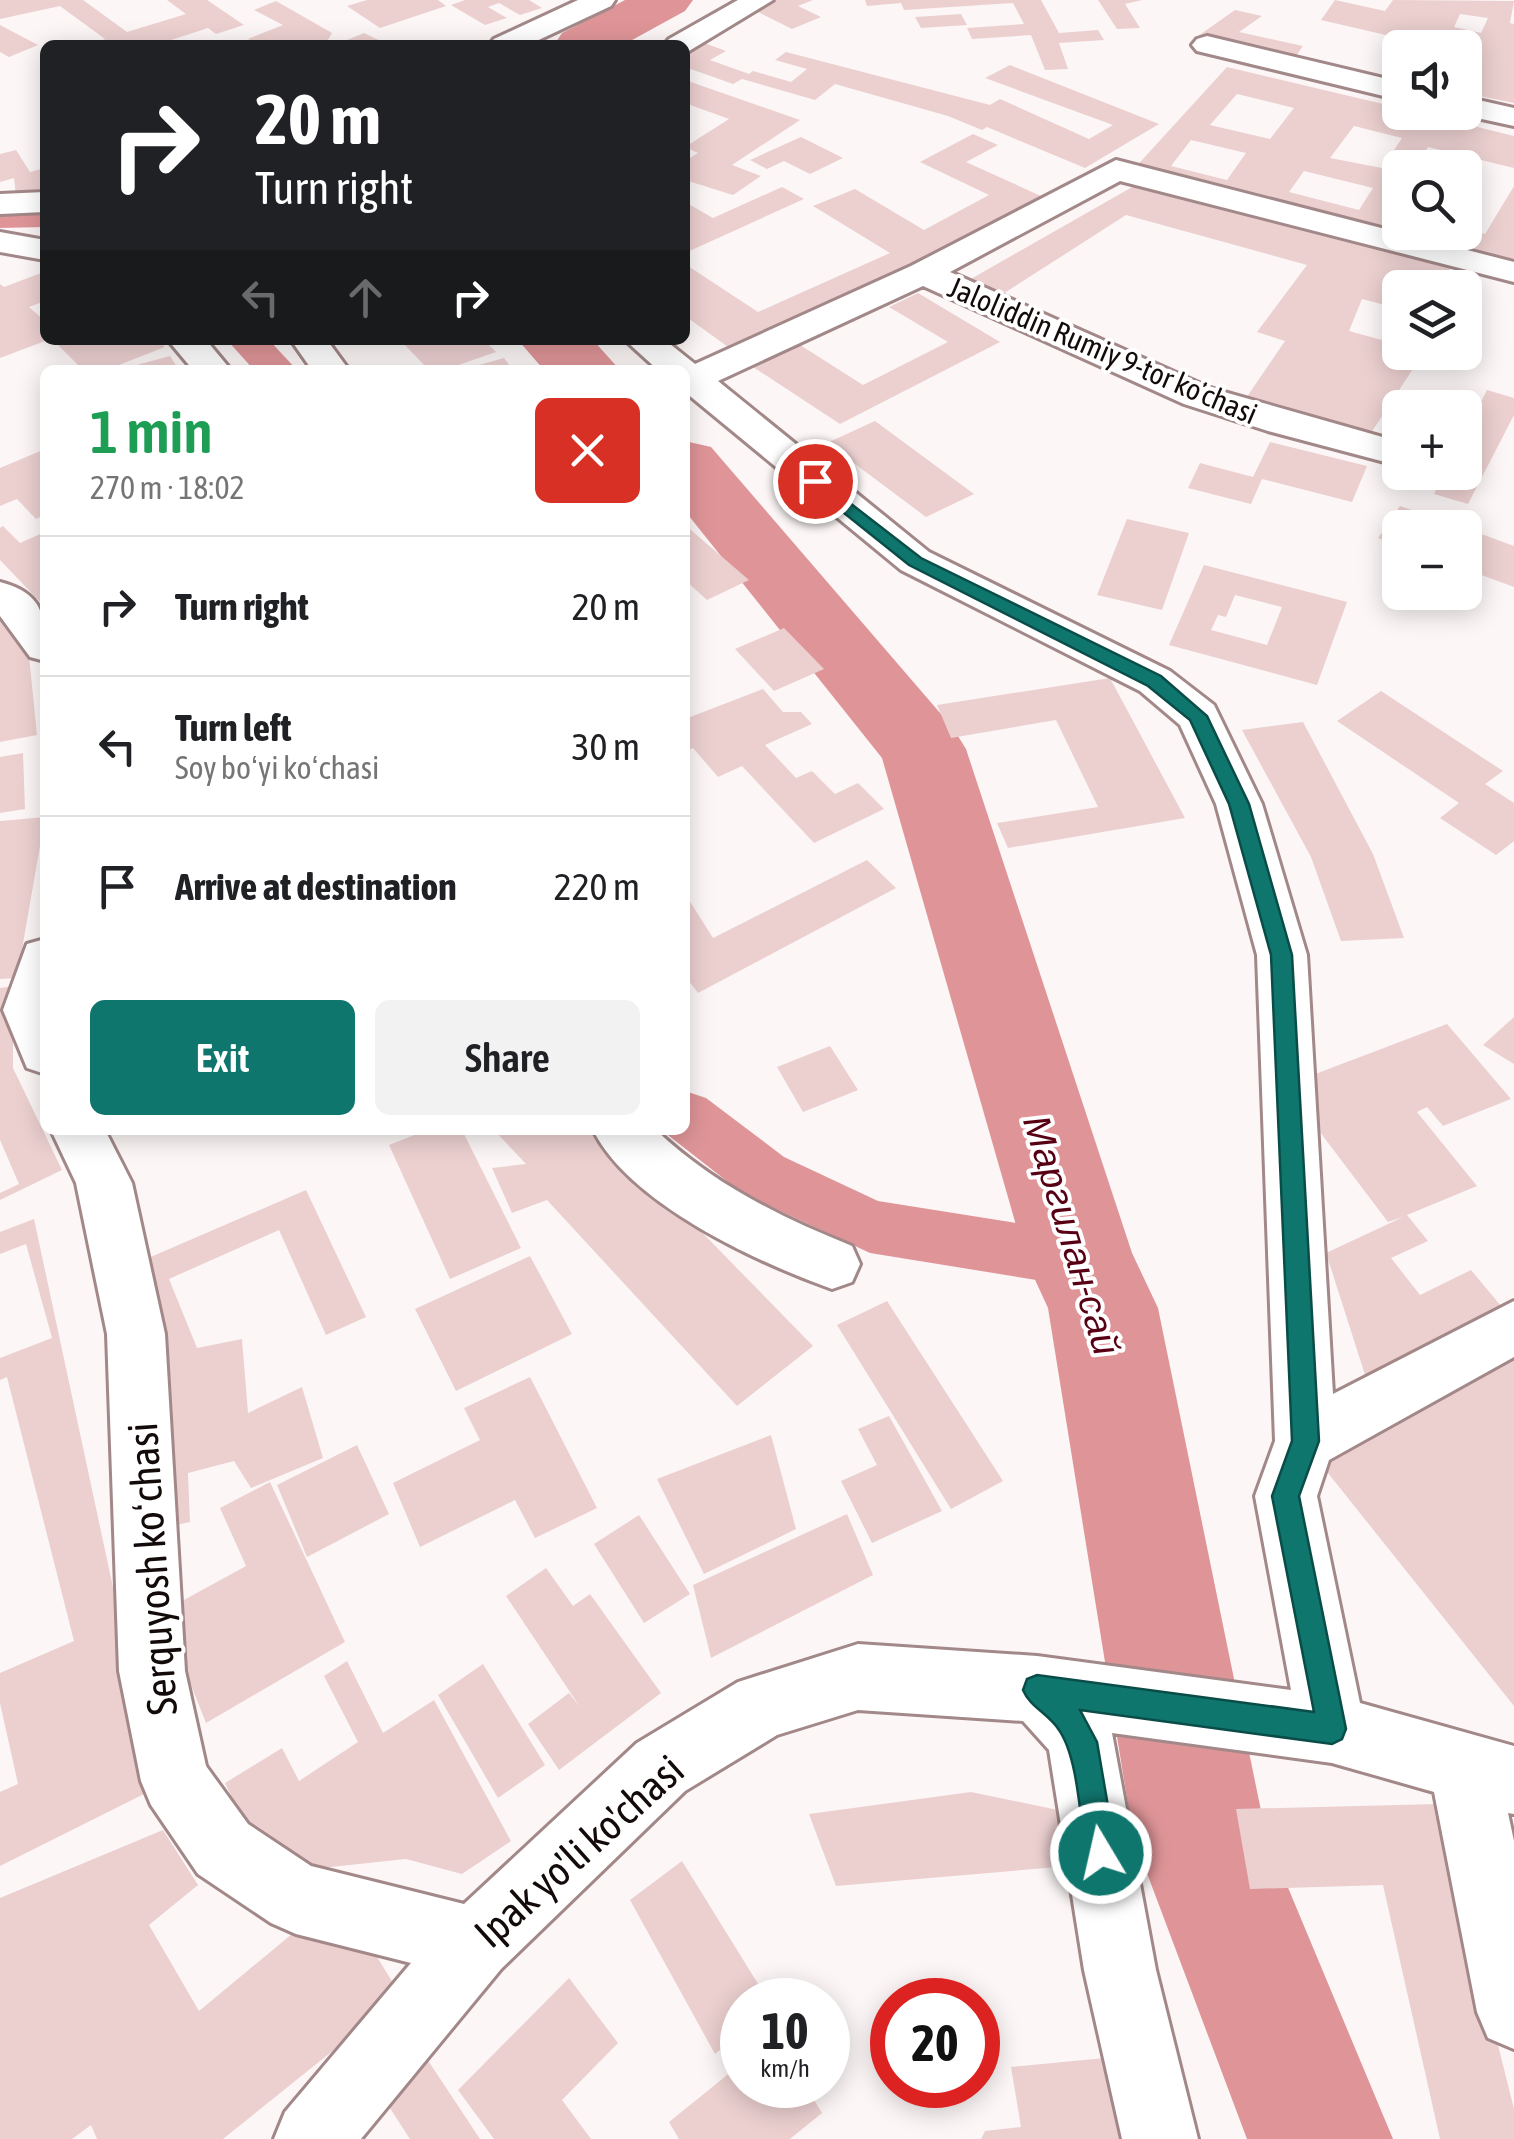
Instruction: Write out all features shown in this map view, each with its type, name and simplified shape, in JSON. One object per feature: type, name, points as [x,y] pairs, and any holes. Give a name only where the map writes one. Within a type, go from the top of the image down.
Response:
[{"type":"street","points":[[534,0],[563,18]]},
{"type":"street","points":[[515,40],[602,0]]},
{"type":"street","points":[[688,40],[759,0]]},
{"type":"street","points":[[1207,46],[1382,87]]},
{"type":"street","points":[[1482,110],[1514,118]]},
{"type":"street","name":"Jaloliddin Rumiy 9-tor koʼchasi","points":[[690,372],[923,273],[1116,170],[1514,272]]},
{"type":"street","points":[[0,204],[40,202]]},
{"type":"street","points":[[0,242],[40,249]]},
{"type":"street","name":"Jaloliddin Rumiy 9-tor koʼchasi","points":[[923,273],[1196,396],[1281,424],[1382,449]]},
{"type":"street","points":[[190,345],[208,365]]},
{"type":"street","points":[[649,345],[675,365]]},
{"type":"street","points":[[690,377],[915,562],[1155,681],[1198,716],[1239,804],[1282,955],[1306,1441],[1286,1496],[1332,1729]]},
{"type":"street","points":[[0,594],[20,610],[40,640]]},
{"type":"street","points":[[40,974],[29,1010],[40,1040]]},
{"type":"street","name":"Serquyosh koʻchasi","points":[[80,1135],[104,1183],[136,1334],[152,1670],[175,1782],[223,1848],[296,1898],[475,1942]]},
{"type":"street","points":[[625,1135],[671,1179],[761,1235],[832,1264]]},
{"type":"street","points":[[1306,1441],[1514,1327]]},
{"type":"street","name":"Ipak yo'li ko'chasi","points":[[312,2139],[475,1942],[661,1767],[762,1706],[858,1677],[1037,1690],[1332,1729],[1489,1772]]},
{"type":"street","points":[[1037,1690],[1068,1717],[1082,1742],[1120,1970],[1160,2139]]},
{"type":"street","points":[[1489,1772],[1514,2012]]},
{"type":"building","points":[[0,0],[83,0],[127,32],[186,14],[167,0],[207,0],[244,25],[216,34],[208,28],[171,40],[102,40],[60,6],[0,19]]},
{"type":"building","points":[[367,0],[438,0],[446,6],[380,28],[347,6]]},
{"type":"building","points":[[465,0],[529,0],[542,8],[520,15],[499,3],[488,7],[507,18],[485,25],[451,5]]},
{"type":"building","points":[[775,0],[813,0],[798,6],[821,17],[792,29],[752,9]]},
{"type":"building","points":[[865,0],[1041,0],[1059,33],[1098,30],[1104,40],[1059,43],[1068,69],[1045,70],[1031,35],[972,39],[967,28],[1024,24],[1013,3],[904,10],[901,3],[867,6]]},
{"type":"building","points":[[1098,0],[1142,0],[1125,4],[1140,28],[1117,29]]},
{"type":"building","points":[[1335,0],[1385,11],[1393,0],[1514,1],[1510,23],[1514,24],[1514,103],[1482,96],[1482,31],[1488,18],[1460,14],[1454,27],[1468,30],[1382,30],[1382,34],[1321,20]]},
{"type":"building","points":[[276,1],[332,33],[328,40],[250,40],[283,25],[254,10]]},
{"type":"building","points":[[1235,10],[1262,16],[1239,32],[1303,46],[1296,56],[1198,36]]},
{"type":"building","points":[[961,14],[967,25],[921,28],[915,17]]},
{"type":"building","points":[[0,25],[38,45],[9,57],[0,52]]},
{"type":"building","points":[[364,33],[379,40],[347,40]]},
{"type":"building","points":[[699,41],[726,51],[710,60],[749,74],[753,71],[791,82],[807,69],[775,60],[786,52],[990,105],[1000,99],[1089,139],[1113,125],[985,78],[1010,65],[1159,124],[1085,168],[987,127],[982,130],[948,116],[835,84],[815,100],[742,79],[733,84],[690,69],[690,46]]},
{"type":"building","points":[[1227,67],[1382,104],[1382,130],[1482,128],[1514,136],[1514,168],[1482,160],[1482,150],[1394,150],[1402,138],[1354,126],[1330,158],[1382,168],[1382,235],[1132,171]],"holes":[[[1237,94],[1294,108],[1270,139],[1210,125]],[[1191,140],[1246,153],[1227,180],[1171,166]],[[1304,171],[1373,188],[1359,210],[1289,192]]]},
{"type":"building","points":[[690,82],[800,120],[732,165],[761,176],[733,195],[690,182],[690,158],[698,153],[690,149],[690,144],[729,119],[690,105]]},
{"type":"building","points":[[973,134],[998,145],[966,162],[1041,196],[951,246],[955,248],[731,349],[690,320],[690,267],[758,312],[890,253],[813,206],[855,189],[924,230],[989,195],[920,162]]},
{"type":"building","points":[[801,137],[843,158],[810,174],[784,161],[767,169],[750,160]]},
{"type":"building","points":[[16,150],[30,172],[40,169],[40,193],[16,196],[14,178],[0,182],[0,154]]},
{"type":"building","points":[[1134,186],[1451,267],[1382,270],[1382,304],[1362,299],[1349,331],[1382,340],[1382,370],[1412,370],[1399,390],[1382,390],[1382,416],[1369,436],[1242,404],[1285,341],[1257,332],[1307,265],[1126,215],[995,299],[962,284]]},
{"type":"building","points":[[1514,186],[1514,269],[1440,250],[1482,250],[1482,233]]},
{"type":"building","points":[[782,187],[804,199],[690,251],[690,205],[713,218]]},
{"type":"building","points":[[40,273],[40,303],[29,307],[40,317],[40,343],[0,358],[0,284],[4,287]]},
{"type":"building","points":[[918,293],[1000,342],[840,424],[750,365],[797,343],[863,385],[948,342],[889,307]]},
{"type":"building","points":[[58,345],[165,347],[119,365],[78,365]]},
{"type":"building","points":[[405,345],[489,345],[496,352],[458,365],[424,365]]},
{"type":"building","points":[[170,356],[176,365],[137,365]]},
{"type":"building","points":[[504,358],[509,365],[479,365]]},
{"type":"building","points":[[1487,390],[1514,398],[1514,415],[1482,477],[1482,400]]},
{"type":"building","points":[[875,421],[974,494],[926,517],[827,443]]},
{"type":"building","points":[[1270,442],[1367,466],[1352,502],[1262,479],[1251,504],[1188,488],[1200,463],[1253,477]]},
{"type":"building","points":[[40,451],[40,517],[36,519],[17,499],[0,506],[0,468]]},
{"type":"building","points":[[1436,490],[1475,490],[1468,504],[1434,494]]},
{"type":"building","points":[[1127,519],[1189,533],[1162,610],[1097,595]]},
{"type":"building","points":[[3,526],[20,543],[40,534],[40,602],[0,560]]},
{"type":"building","points":[[690,529],[749,580],[707,600],[690,585]]},
{"type":"building","points":[[1482,534],[1514,546],[1514,587],[1482,575]]},
{"type":"building","points":[[1204,565],[1347,602],[1317,685],[1169,645]],"holes":[[[1235,595],[1282,607],[1267,645],[1211,630],[1218,615],[1226,617]]]},
{"type":"building","points":[[0,604],[37,653],[29,656],[37,735],[0,742]]},
{"type":"building","points":[[784,628],[824,669],[774,691],[735,649]]},
{"type":"building","points":[[1110,678],[1185,818],[1008,848],[997,823],[1098,807],[1056,720],[951,738],[937,705]]},
{"type":"building","points":[[763,689],[783,712],[801,712],[812,724],[765,745],[796,778],[812,771],[835,794],[858,783],[884,809],[814,843],[742,766],[718,777],[693,748],[690,750],[690,717]]},
{"type":"building","points":[[1381,691],[1503,771],[1485,784],[1514,803],[1514,841],[1496,855],[1440,818],[1459,803],[1337,721]]},
{"type":"building","points":[[1303,722],[1373,854],[1404,938],[1341,941],[1311,857],[1242,730]]},
{"type":"building","points":[[23,753],[25,809],[0,813],[0,757]]},
{"type":"building","points":[[40,817],[40,846],[17,978],[0,979],[0,821]]},
{"type":"building","points":[[867,860],[896,888],[698,993],[690,983],[690,902],[713,938]]},
{"type":"building","points":[[13,986],[13,1068],[40,1124],[40,1135],[45,1135],[62,1170],[0,1200],[0,1193],[19,1184],[0,1140],[0,988]]},
{"type":"building","points":[[1514,1017],[1514,1064],[1483,1045]]},
{"type":"building","points":[[1447,1024],[1511,1099],[1443,1126],[1427,1107],[1417,1112],[1477,1186],[1407,1215],[1428,1241],[1391,1258],[1420,1295],[1471,1270],[1506,1312],[1367,1381],[1326,1253],[1403,1217],[1388,1222],[1301,1107],[1310,1076]]},
{"type":"building","points":[[830,1046],[858,1090],[803,1112],[777,1067]]},
{"type":"building","points":[[414,1135],[464,1135],[521,1248],[450,1279],[389,1145]]},
{"type":"building","points":[[499,1135],[607,1135],[813,1346],[737,1406],[547,1200],[512,1213],[492,1168],[526,1164]]},
{"type":"building","points":[[306,1190],[366,1317],[326,1335],[279,1230],[169,1279],[197,1348],[242,1339],[248,1413],[302,1387],[323,1458],[251,1488],[234,1461],[188,1473],[190,1522],[148,1531],[139,1262]]},
{"type":"building","points":[[34,1219],[156,1788],[0,1866],[0,1792],[18,1784],[0,1703],[0,1673],[74,1641],[7,1377],[0,1380],[0,1358],[52,1338],[26,1244],[0,1254],[0,1232]]},
{"type":"building","points":[[530,1256],[572,1334],[456,1391],[415,1309]]},
{"type":"building","points":[[887,1301],[1003,1481],[951,1509],[837,1325]]},
{"type":"building","points":[[1514,1347],[1514,1706],[1320,1463]]},
{"type":"building","points":[[530,1377],[597,1508],[535,1538],[515,1500],[420,1547],[393,1483],[480,1440],[464,1408]]},
{"type":"building","points":[[889,1416],[942,1511],[872,1543],[841,1481],[877,1465],[858,1429]]},
{"type":"building","points":[[771,1435],[796,1529],[704,1574],[657,1479]]},
{"type":"building","points":[[357,1445],[389,1514],[307,1557],[277,1485]]},
{"type":"building","points":[[270,1482],[345,1642],[206,1723],[162,1612],[246,1566],[220,1508]]},
{"type":"building","points":[[847,1514],[873,1575],[711,1658],[693,1585]]},
{"type":"building","points":[[639,1515],[690,1594],[644,1623],[594,1544]]},
{"type":"building","points":[[546,1568],[573,1606],[590,1594],[661,1693],[559,1770],[528,1724],[569,1693],[580,1707],[506,1596]]},
{"type":"building","points":[[347,1661],[383,1733],[434,1700],[511,1841],[462,1874],[406,1859],[321,1868],[251,1838],[225,1783],[282,1748],[299,1781],[358,1742],[324,1676]]},
{"type":"building","points":[[483,1664],[545,1765],[498,1798],[438,1695]]},
{"type":"building","points":[[971,1792],[1058,1810],[1069,1866],[836,1886],[809,1814]]},
{"type":"building","points":[[1438,1804],[1514,2109],[1514,2139],[1440,2139],[1383,1885],[1250,1889],[1236,1809]]},
{"type":"building","points":[[163,1830],[198,1885],[149,1925],[199,2011],[298,1929],[371,1947],[401,1996],[223,2139],[97,2139],[91,2125],[72,2139],[0,2139],[0,1898]]},
{"type":"building","points":[[682,1861],[754,1978],[720,1978],[720,2050],[715,2054],[630,1900]]},
{"type":"building","points":[[569,1978],[618,2043],[562,2100],[591,2139],[494,2139],[458,2090]]},
{"type":"building","points":[[1105,2058],[1119,2139],[981,2139],[985,2131],[1021,2127],[1011,2067]]},
{"type":"building","points":[[427,2059],[480,2139],[410,2139],[384,2099]]},
{"type":"building","points":[[720,2081],[720,2108],[819,2108],[822,2113],[790,2139],[679,2139],[669,2122]]},
{"type":"waterway","name":"Маргилан-сай","points":[[591,40],[666,0]]},
{"type":"waterway","points":[[0,217],[40,216]]},
{"type":"waterway","points":[[252,345],[272,365]]},
{"type":"waterway","name":"Маргилан-сай","points":[[558,345],[580,365]]},
{"type":"waterway","name":"Маргилан-сай","points":[[690,469],[923,749],[1080,1260],[1103,1308],[1200,1836],[1320,2139]]},
{"type":"waterway","points":[[690,1119],[763,1175],[870,1226],[1080,1260]]},
{"type":"route","points":[[815,481],[915,562],[1155,681],[1198,716],[1239,804],[1282,955],[1306,1441],[1286,1496],[1332,1729],[1037,1690],[1068,1717],[1082,1742],[1101,1853]]}]
